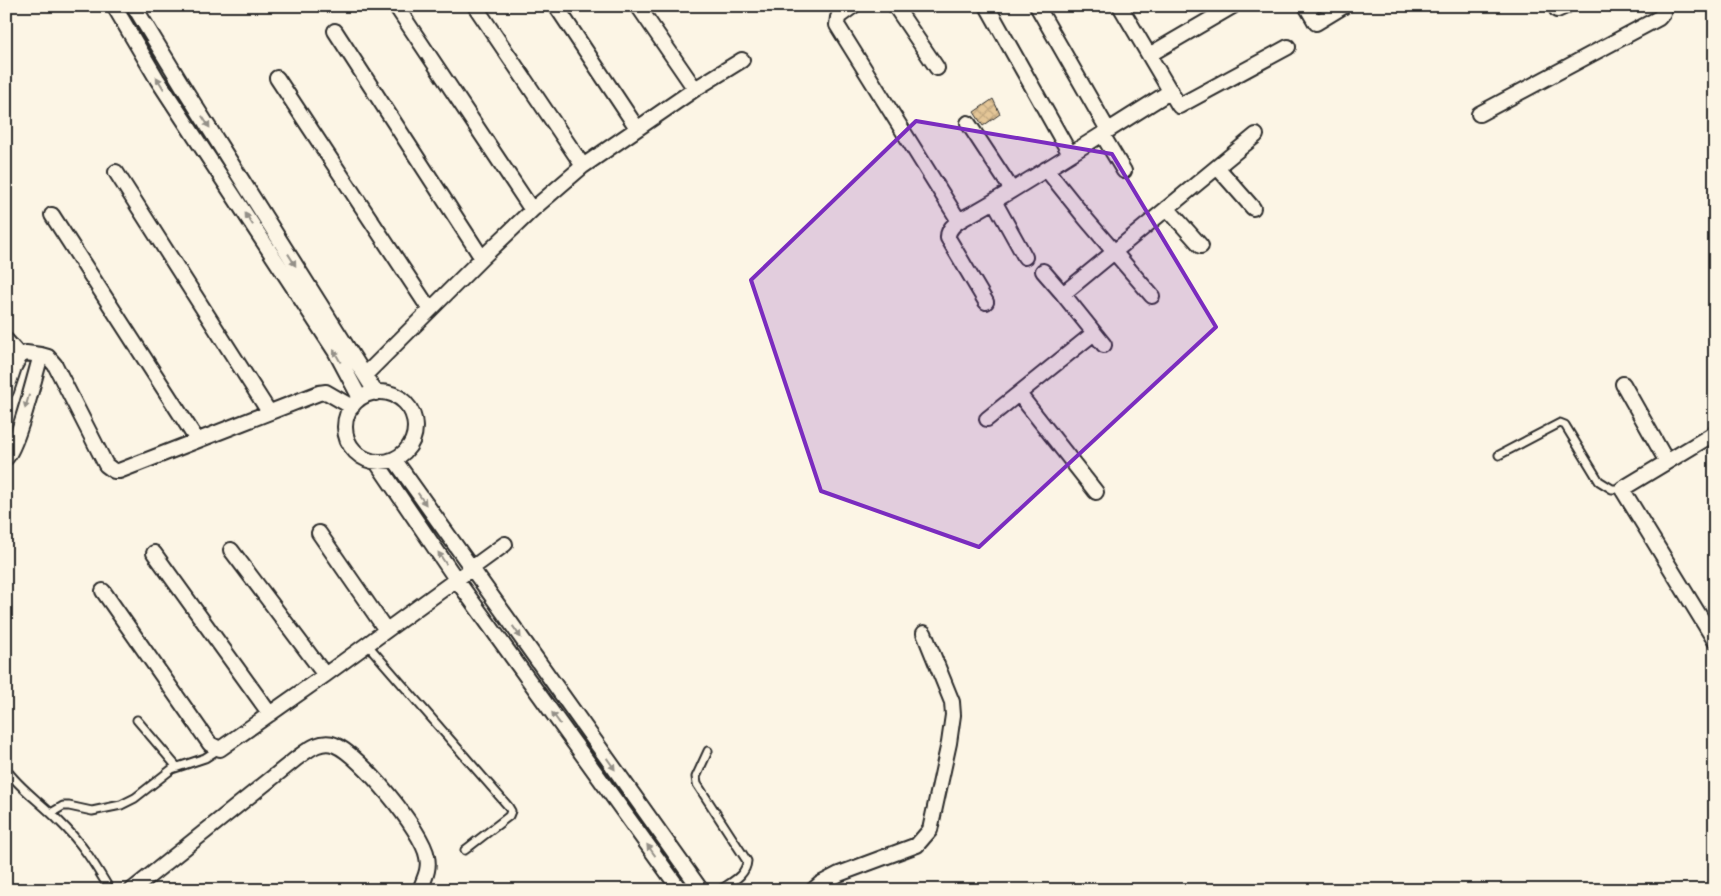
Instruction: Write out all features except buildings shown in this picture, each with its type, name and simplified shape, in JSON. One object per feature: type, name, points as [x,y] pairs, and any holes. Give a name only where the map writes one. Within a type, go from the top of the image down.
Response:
[{"type":"street","points":[[114,6],[157,79],[335,351],[356,403]]},
{"type":"street","points":[[134,6],[376,392]]},
{"type":"street","points":[[396,6],[532,210]]},
{"type":"street","points":[[475,6],[582,166]]},
{"type":"street","points":[[556,6],[637,128]]},
{"type":"street","points":[[638,6],[695,89]]},
{"type":"street","points":[[853,6],[838,17],[837,25],[959,221]]},
{"type":"street","points":[[895,6],[938,68]]},
{"type":"street","points":[[986,6],[1070,154]]},
{"type":"street","points":[[1037,6],[1124,171]]},
{"type":"street","points":[[1120,6],[1179,106],[1288,47]]},
{"type":"street","points":[[1149,54],[1233,6]]},
{"type":"street","points":[[1306,6],[1316,23],[1344,6]]},
{"type":"street","points":[[1479,114],[1658,18],[1663,13],[1663,6]]},
{"type":"street","points":[[335,31],[482,258]]},
{"type":"street","points":[[365,375],[482,258],[582,166],[695,89],[742,60]]},
{"type":"street","points":[[277,78],[430,310]]},
{"type":"street","points":[[986,302],[948,238],[949,230],[959,221],[1171,91]]},
{"type":"street","points":[[968,123],[1012,190]]},
{"type":"street","points":[[1063,294],[1256,135]]},
{"type":"street","points":[[1217,167],[1252,208]]},
{"type":"street","points":[[1046,169],[1152,296]]},
{"type":"street","points":[[116,172],[269,412]]},
{"type":"street","points":[[994,201],[1025,258]]},
{"type":"street","points":[[1167,208],[1201,246]]},
{"type":"street","points":[[52,215],[197,440]]},
{"type":"street","points":[[1043,271],[1104,345]]},
{"type":"street","points":[[987,419],[1094,333]]},
{"type":"street","points":[[6,340],[20,356]]},
{"type":"street","points":[[6,391],[20,356],[26,353],[48,357],[55,364],[109,469],[114,471],[319,393],[326,392],[356,403]]},
{"type":"street","points":[[6,458],[11,453],[16,438],[40,355]]},
{"type":"street","points":[[1623,384],[1667,462]]},
{"type":"street","points":[[376,392],[387,393],[402,400],[412,412],[415,422],[412,442],[406,451],[394,460],[377,462],[366,460],[357,454],[350,445],[346,434],[345,422],[356,403],[376,392]]},
{"type":"street","points":[[1019,394],[1096,492]]},
{"type":"street","points":[[1715,433],[1622,489],[1715,641]]},
{"type":"street","points":[[394,460],[701,890]]},
{"type":"street","points":[[377,462],[456,579],[680,890]]},
{"type":"street","points":[[319,534],[386,630]]},
{"type":"street","points":[[103,591],[210,744],[220,748],[325,675],[505,544]]},
{"type":"street","points":[[232,550],[325,675]]},
{"type":"street","points":[[154,553],[270,714]]},
{"type":"street","points":[[813,890],[839,874],[917,845],[930,830],[946,761],[953,715],[952,702],[924,633]]},
{"type":"street","points":[[132,890],[297,758],[320,744],[336,745],[360,762],[414,828],[424,844],[428,862],[428,869],[420,890]]},
{"type":"lane","points":[[1499,455],[1560,423],[1564,425],[1599,481],[1612,489],[1622,489]]},
{"type":"lane","points":[[367,644],[511,811],[509,816],[465,850]]},
{"type":"lane","points":[[137,720],[177,767]]},
{"type":"lane","points":[[51,813],[63,806],[92,811],[121,805],[135,798],[177,767],[205,758],[220,748]]},
{"type":"lane","points":[[708,751],[696,778],[697,784],[747,862],[743,874],[720,890]]},
{"type":"lane","points":[[6,769],[86,850],[110,890]]},
{"type":"highlighted area","points":[[916,121],[1112,154],[1216,327],[979,547],[821,491],[751,280]]}]
